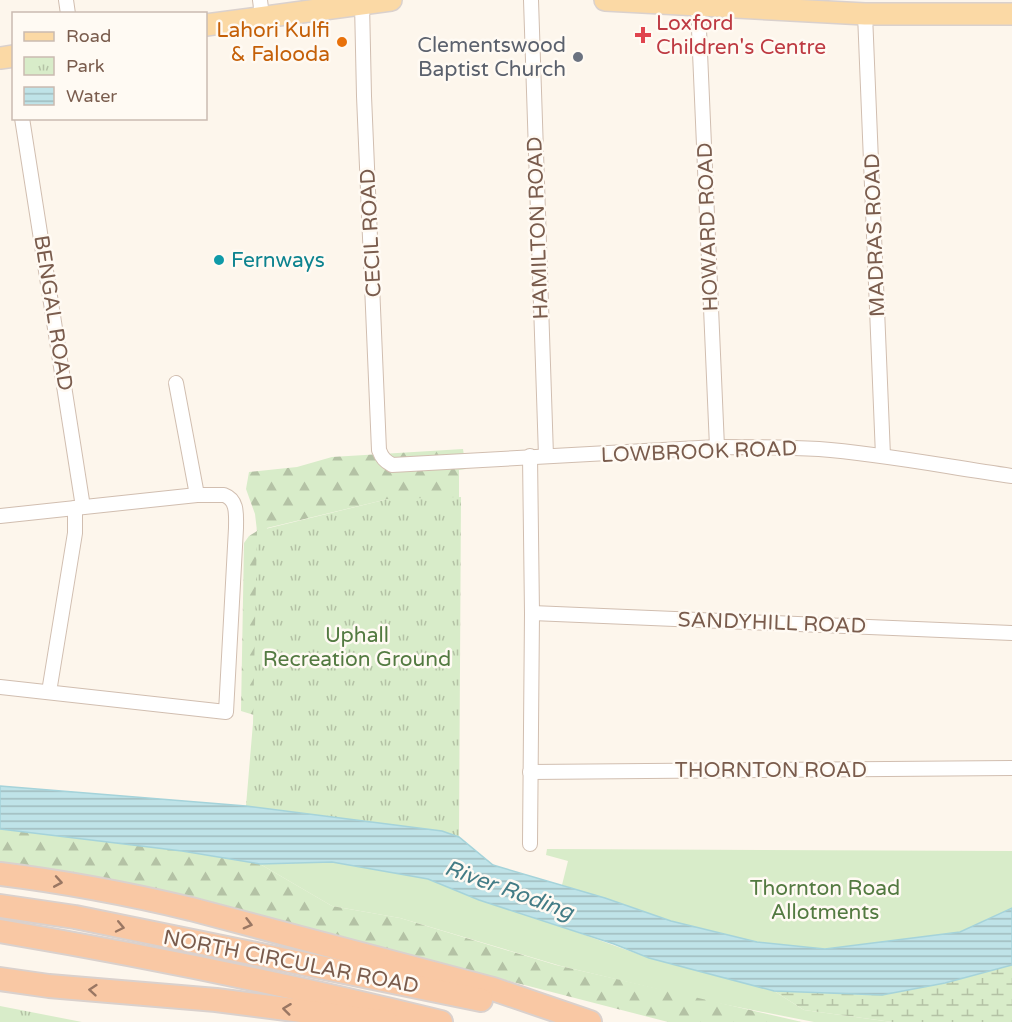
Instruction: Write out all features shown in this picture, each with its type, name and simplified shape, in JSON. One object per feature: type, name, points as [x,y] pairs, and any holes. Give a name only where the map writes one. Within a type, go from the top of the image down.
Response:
[{"type":"highway","points":[[0,874],[111,891],[191,909],[494,989],[590,1022]]},
{"type":"highway","name":"NORTH CIRCULAR ROAD","points":[[0,906],[75,917],[582,1022]]},
{"type":"highway","name":"NORTH CIRCULAR ROAD","points":[[0,931],[170,962],[349,999],[441,1022]]},
{"type":"highway","points":[[0,979],[49,986],[216,1000],[387,1022]]},
{"type":"main road","points":[[207,25],[261,8],[391,0]]},
{"type":"main road","points":[[605,0],[698,6],[785,5],[865,14],[977,7],[1012,14]]},
{"type":"street","name":"HAMILTON ROAD","points":[[531,0],[546,456]]},
{"type":"street","name":"CECIL ROAD","points":[[362,3],[379,450],[382,459],[386,462]]},
{"type":"street","name":"HOWARD ROAD","points":[[698,6],[717,447]]},
{"type":"street","name":"MADRAS ROAD","points":[[865,14],[883,456]]},
{"type":"street","name":"BENGAL ROAD","points":[[22,120],[79,508],[49,692]]},
{"type":"street","points":[[176,383],[197,495]]},
{"type":"street","name":"LOWBROOK ROAD","points":[[386,462],[392,465],[717,447],[819,449],[883,456],[1012,476]]},
{"type":"street","points":[[530,456],[532,613],[530,844]]},
{"type":"street","points":[[0,516],[197,495],[229,496],[235,503],[236,528],[226,712],[0,687]]},
{"type":"street","name":"SANDYHILL ROAD","points":[[532,613],[1012,633]]},
{"type":"street","name":"THORNTON ROAD","points":[[530,772],[1012,768]]},
{"type":"green space","name":"Uphall Recreation Ground","points":[[463,449],[466,469],[459,470],[459,837],[442,831],[246,806],[388,499],[267,528],[254,715],[241,711],[244,543],[257,531],[255,514],[246,489],[249,472],[297,467],[332,457]]},
{"type":"green space","name":"Uphall Recreation Ground","points":[[461,497],[459,837],[442,831],[246,806],[253,723],[257,531],[388,499]]},
{"type":"green space","points":[[0,829],[182,851],[260,864],[332,906],[400,918],[556,965],[802,1022],[668,1022],[331,935],[0,870]]},
{"type":"green space","name":"Thornton Road Allotments","points":[[547,849],[1012,851],[1012,908],[960,932],[825,949],[757,942],[671,921],[562,885],[568,861],[546,855]]},
{"type":"green space","points":[[332,862],[428,879],[649,958],[774,991],[804,1010],[892,1022],[814,1022],[707,1001],[561,966],[400,918],[332,906],[260,864]]},
{"type":"green space","points":[[1012,965],[1012,1022],[892,1022],[804,1010],[774,991],[882,995],[945,983]]},
{"type":"green space","points":[[0,1006],[82,1022],[0,1022]]},
{"type":"water","name":"River Roding","points":[[0,786],[246,806],[442,831],[459,837],[493,865],[605,898],[671,921],[757,942],[825,949],[960,932],[1012,908],[1012,965],[945,983],[882,995],[774,991],[649,958],[614,944],[479,900],[428,879],[332,862],[260,864],[182,851],[0,829]]},
{"type":"place","name":"Loxford Children's Centre","points":[[643,35]]},
{"type":"place","name":"Lahori Kulfi & Falooda","points":[[342,42]]},
{"type":"place","name":"Clementswood Baptist Church","points":[[578,57]]},
{"type":"place","name":"Fernways","points":[[219,260]]}]
